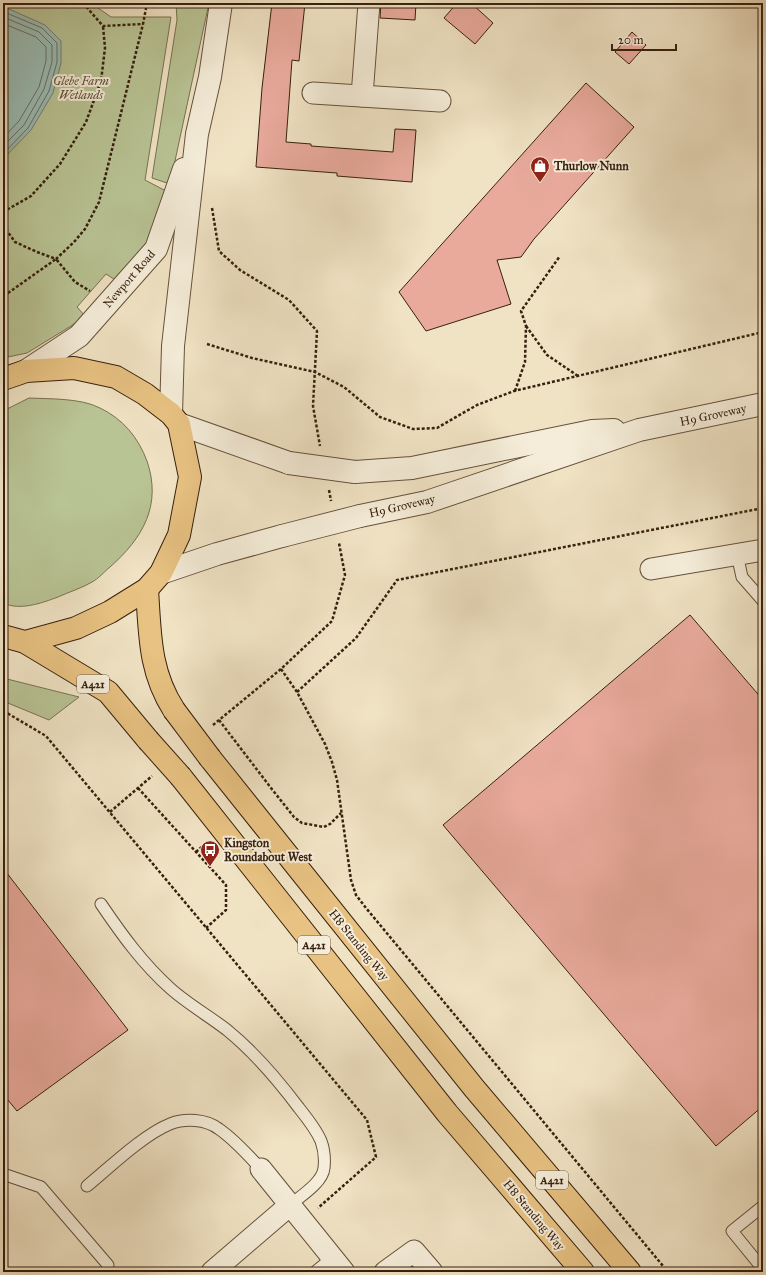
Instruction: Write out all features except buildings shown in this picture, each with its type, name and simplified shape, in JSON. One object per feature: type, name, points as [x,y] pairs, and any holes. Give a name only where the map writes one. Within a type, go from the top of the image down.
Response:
[{"type":"highway","points":[[3,379],[26,371],[74,368],[116,377],[145,394],[175,419],[190,477],[179,535],[161,572],[147,589],[110,612],[76,628],[25,642],[3,636]]},
{"type":"highway","name":"H8 Standing Way","points":[[147,589],[151,645],[154,664],[164,695],[174,710],[210,758],[474,1088],[630,1272]]},
{"type":"highway","name":"H8 Standing Way","points":[[25,642],[108,692],[180,777],[447,1113],[583,1272]]},
{"type":"street","name":"Newport Road","points":[[175,419],[173,346],[197,134],[210,77],[221,3]]},
{"type":"street","points":[[362,96],[369,3]]},
{"type":"street","points":[[313,93],[440,101]]},
{"type":"street","name":"Newport Road","points":[[26,371],[79,336],[156,249],[197,134]]},
{"type":"street","name":"H9 Groveway","points":[[161,572],[217,554],[282,536],[360,516],[427,502],[639,430],[763,404]]},
{"type":"street","name":"H9 Groveway","points":[[175,419],[289,462],[355,472],[412,468],[592,430],[639,430]]},
{"type":"street","points":[[650,569],[763,550]]},
{"type":"street","points":[[261,1169],[338,1265]]},
{"type":"street","points":[[212,1272],[290,1205]]},
{"type":"street","points":[[385,1272],[414,1250],[432,1272]]},
{"type":"lane","points":[[737,554],[742,577],[763,601]]},
{"type":"lane","points":[[101,904],[127,941],[150,968],[172,990],[227,1031],[282,1086],[312,1124],[320,1140],[324,1155],[324,1169],[320,1179],[290,1205]]},
{"type":"lane","points":[[87,1186],[158,1129],[171,1123],[185,1120],[201,1121],[218,1128],[234,1140],[261,1169]]},
{"type":"lane","points":[[3,1174],[41,1187],[108,1265]]},
{"type":"lane","points":[[763,1206],[732,1232],[763,1268]]},
{"type":"lane","points":[[315,1272],[338,1265]]},
{"type":"path","points":[[3,212],[31,196],[60,164],[86,122],[101,81],[105,48],[103,26],[83,3]]},
{"type":"path","points":[[3,294],[8,293],[56,259],[74,242],[85,228],[99,202],[147,3]]},
{"type":"path","points":[[103,26],[143,24]]},
{"type":"path","points":[[211,206],[219,251],[240,270],[289,300],[317,331],[315,372]]},
{"type":"path","points":[[3,225],[15,242],[56,259],[75,282],[90,292]]},
{"type":"path","points":[[560,256],[521,311],[526,326],[547,355],[578,376]]},
{"type":"path","points":[[514,391],[525,362],[526,326]]},
{"type":"path","points":[[207,344],[252,358],[315,372],[344,387],[380,418],[413,429],[437,428],[477,405],[514,391],[763,332]]},
{"type":"path","points":[[297,692],[356,638],[398,580],[763,508]]},
{"type":"path","points":[[281,669],[297,692],[325,744],[332,762],[337,780],[351,880],[356,895],[668,1272]]},
{"type":"path","points":[[3,712],[46,736],[367,1120],[376,1157],[303,1222]]},
{"type":"path","points":[[219,720],[294,817],[302,823],[324,827],[330,824],[341,812]]},
{"type":"path","points":[[138,788],[226,885],[226,910],[206,928]]},
{"type":"green space","name":"Glebe Farm Wetlands","points":[[3,3],[91,3],[111,17],[171,17],[145,180],[166,191],[148,247],[120,283],[106,274],[77,307],[85,316],[27,353],[3,358]]},
{"type":"green space","points":[[176,3],[209,3],[170,184],[152,178],[177,20]]},
{"type":"green space","points":[[29,398],[84,402],[108,412],[123,423],[139,444],[147,461],[151,477],[152,492],[151,506],[140,532],[122,556],[99,577],[84,586],[38,604],[17,606],[3,603],[3,411]]},
{"type":"green space","points":[[3,678],[79,697],[49,720],[3,701]]},
{"type":"water","points":[[9,9],[45,25],[61,41],[61,63],[53,93],[31,130],[3,159],[3,10]]},
{"type":"place","name":"Thurlow Nunn","points":[[540,183]]},
{"type":"place","name":"Kingston Roundabout West","points":[[210,867]]}]
